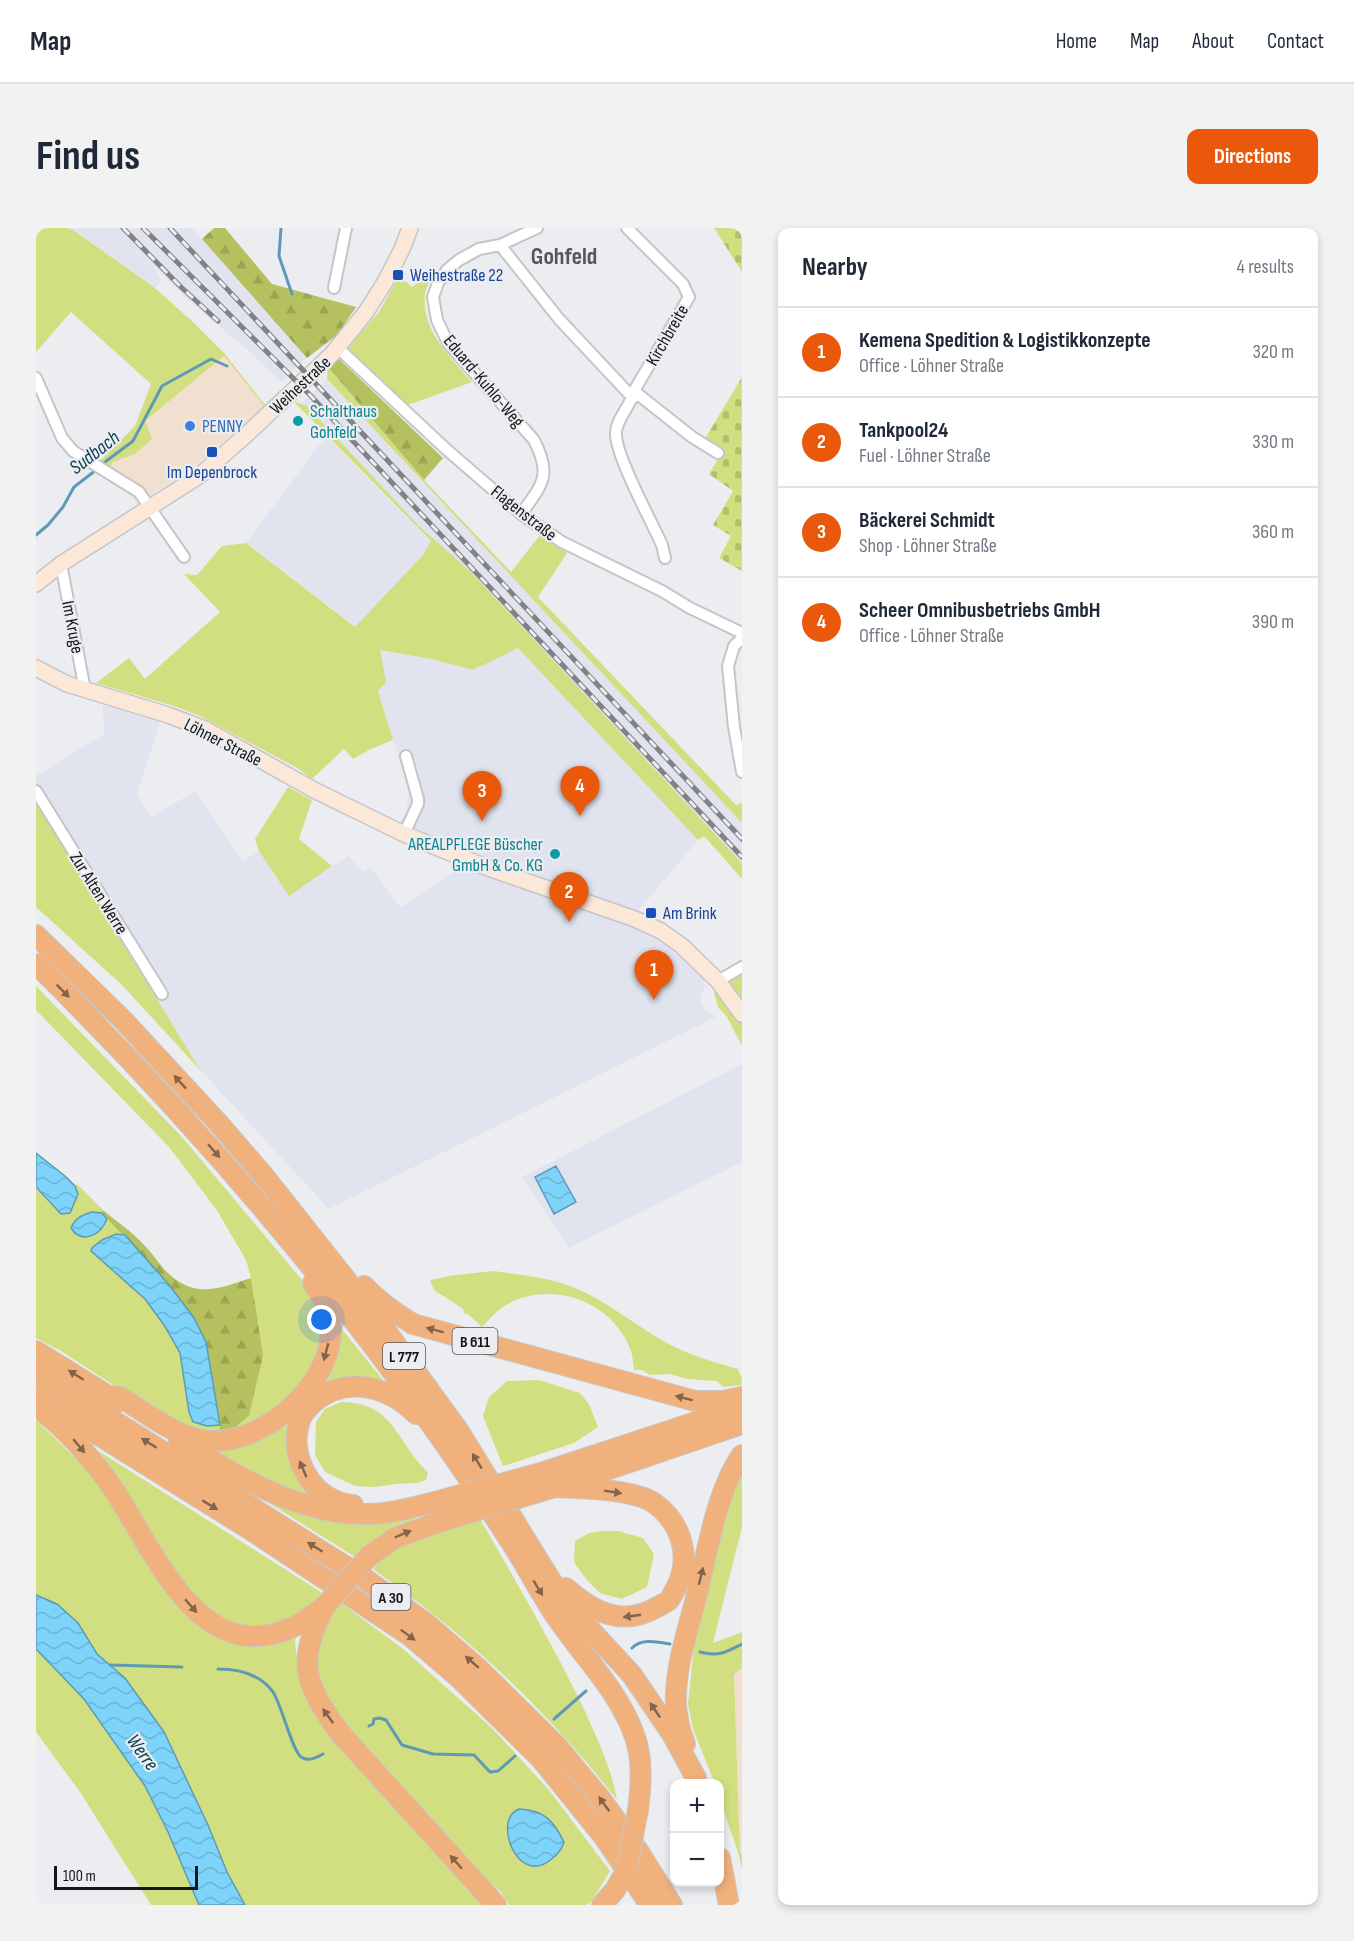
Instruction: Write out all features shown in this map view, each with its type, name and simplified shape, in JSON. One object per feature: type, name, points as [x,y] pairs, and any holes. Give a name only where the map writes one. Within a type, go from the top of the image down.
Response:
[{"type":"highway","name":"L 777","points":[[36,935],[123,1020],[220,1125],[264,1176],[378,1320],[458,1430],[555,1587],[632,1676],[672,1734],[696,1779]]},
{"type":"highway","name":"L 777","points":[[36,964],[176,1108],[251,1193],[362,1329],[446,1444],[509,1538],[549,1607],[626,1713],[636,1740],[641,1770],[638,1810],[626,1871],[618,1898]]},
{"type":"highway","name":"B 611","points":[[264,1176],[288,1195],[375,1298],[413,1324],[695,1401],[723,1401],[742,1397]]},
{"type":"highway","points":[[109,1396],[120,1397],[183,1435],[209,1441],[228,1441],[263,1428],[285,1413],[305,1392],[321,1370],[331,1329],[328,1312],[312,1281],[255,1212],[251,1193]]},
{"type":"highway","points":[[36,1351],[240,1477],[318,1509],[369,1514],[406,1509],[549,1480],[742,1424]]},
{"type":"highway","name":"A 30","points":[[36,1372],[361,1576],[427,1624],[479,1669],[556,1745],[600,1798],[639,1852],[672,1905]]},
{"type":"highway","points":[[431,1503],[349,1505],[326,1497],[307,1479],[300,1463],[297,1442],[300,1419],[324,1394],[346,1386],[374,1388],[397,1399],[414,1411],[446,1444]]},
{"type":"highway","name":"A 30","points":[[36,1396],[254,1532],[409,1635],[458,1677],[542,1760],[604,1837],[650,1905]]},
{"type":"highway","points":[[36,1407],[73,1439],[107,1480],[187,1602],[199,1615],[215,1626],[245,1637],[279,1633],[296,1626],[327,1604]]},
{"type":"highway","points":[[496,1905],[340,1733],[319,1704],[308,1679],[306,1658],[314,1628],[327,1604],[369,1556],[395,1538],[742,1407]]},
{"type":"highway","points":[[697,1779],[681,1734],[675,1695],[681,1660],[717,1513],[731,1473],[742,1455]]},
{"type":"highway","points":[[531,1546],[548,1568],[576,1597],[596,1610],[621,1618],[644,1614],[669,1600],[681,1578],[685,1558],[682,1540],[672,1520],[652,1502],[626,1494],[549,1480]]},
{"type":"highway","points":[[724,1879],[729,1905]]},
{"type":"highway","points":[[602,1905],[618,1898]]},
{"type":"main road","name":"Weihestraße","points":[[36,584],[61,564],[195,479],[338,348],[366,312],[385,282],[410,228]]},
{"type":"main road","points":[[36,661],[67,684]]},
{"type":"main road","name":"Löhner Straße","points":[[36,668],[67,684],[168,715],[205,729],[314,790],[404,834],[491,869],[635,919],[682,946],[718,981],[742,1014]]},
{"type":"street","points":[[334,288],[346,228]]},
{"type":"street","name":"Eduard-Kuhlo-Weg","points":[[521,514],[542,485],[543,458],[534,440],[448,343],[437,320],[433,297],[438,283],[447,270],[459,260],[478,249],[500,245],[537,228]]},
{"type":"street","name":"Kirchbreite","points":[[627,228],[682,284],[689,297],[633,395],[616,432],[618,449],[662,545],[665,558]]},
{"type":"street","points":[[500,245],[559,319],[633,395],[718,453]]},
{"type":"street","name":"Flagenstraße","points":[[338,348],[446,449],[521,514],[562,542],[662,591],[742,636],[734,646],[728,666],[734,727],[742,772]]},
{"type":"street","points":[[36,378],[62,438],[73,451],[139,492],[184,557]]},
{"type":"street","name":"Im Kruge","points":[[61,564],[85,690]]},
{"type":"street","points":[[404,834],[418,804],[406,756]]},
{"type":"street","name":"Zur Alten Werre","points":[[36,791],[162,994]]},
{"type":"street","points":[[718,981],[742,967]]},
{"type":"shaded area","points":[[67,228],[192,228],[307,358],[281,382],[250,352],[187,299],[152,264],[162,280],[155,288]]},
{"type":"shaded area","points":[[224,356],[265,407],[192,468],[149,496],[110,469],[113,462],[135,454],[149,434],[145,421]]},
{"type":"shaded area","points":[[327,379],[742,823],[742,863],[470,571],[419,526],[307,406],[301,403]]},
{"type":"shaded area","points":[[326,436],[431,542],[423,555],[356,627],[246,543]]},
{"type":"shaded area","points":[[518,648],[698,840],[632,918],[707,970],[701,1004],[716,1017],[329,1209],[201,1071],[36,802],[36,776],[104,734],[103,705],[160,722],[137,794],[152,817],[195,791],[243,861],[259,851],[289,895],[348,856],[363,872],[371,868],[401,908],[461,867],[467,855],[398,826],[406,812],[409,791],[378,691],[385,682],[379,650],[431,659],[473,670]]},
{"type":"shaded area","points":[[742,1064],[742,1162],[569,1248],[522,1177]]},
{"type":"shaded area","points":[[742,1668],[742,1853],[740,1854],[734,1673]]},
{"type":"green space","points":[[36,228],[73,230],[155,288],[224,353],[266,406],[224,356],[145,421],[152,439],[135,454],[113,462],[110,469],[98,463],[135,426],[151,384],[71,312],[36,352]]},
{"type":"green space","points":[[214,228],[225,228],[272,284],[356,307],[337,335],[307,358],[202,239]]},
{"type":"green space","points":[[714,228],[742,228],[742,272]]},
{"type":"green space","points":[[436,269],[425,295],[428,320],[439,343],[472,382],[408,405],[348,348],[379,312],[399,276],[412,287]]},
{"type":"green space","points":[[339,359],[443,458],[424,480],[328,367]]},
{"type":"green space","points":[[328,367],[424,480],[511,572],[540,535],[567,553],[538,597],[736,805],[742,803],[742,823],[327,379]]},
{"type":"green space","points":[[742,377],[742,571],[719,558],[731,536],[713,525],[733,491],[709,474],[721,454],[703,442]]},
{"type":"green space","points":[[293,401],[307,406],[419,526],[470,571],[742,863],[742,879],[704,836],[698,840],[518,648],[473,670],[431,659],[380,650],[386,682],[378,691],[393,740],[353,759],[344,749],[312,779],[299,769],[200,716],[96,683],[129,658],[145,679],[220,612],[184,574],[197,575],[222,546],[246,543],[355,627],[423,555],[431,541]]},
{"type":"green space","points":[[288,787],[312,800],[299,839],[332,866],[289,896],[259,851],[255,839]]},
{"type":"green space","points":[[36,802],[201,1071],[122,985],[36,907]]},
{"type":"green space","points":[[738,973],[742,973],[742,1046],[727,1017],[718,1007],[714,993]]},
{"type":"green space","points":[[36,986],[182,1137],[307,1286],[318,1307],[323,1331],[317,1359],[298,1387],[265,1421],[232,1431],[256,1313],[246,1260],[216,1209],[169,1147],[36,1010]]},
{"type":"green space","points":[[77,1184],[103,1210],[102,1213],[92,1212],[104,1227],[107,1219],[125,1235],[107,1238],[91,1251],[145,1299],[164,1325],[180,1353],[189,1412],[200,1423],[207,1426],[220,1425],[219,1434],[193,1431],[36,1338],[36,1187],[70,1213],[78,1194],[75,1186]]},
{"type":"green space","points":[[103,1210],[140,1241],[169,1274],[189,1287],[219,1288],[251,1278],[263,1356],[249,1415],[232,1431],[219,1434],[220,1425],[206,1342],[170,1286],[102,1213]]},
{"type":"green space","points":[[494,1271],[555,1281],[575,1288],[611,1307],[677,1348],[738,1369],[742,1379],[741,1385],[723,1387],[717,1381],[687,1379],[670,1374],[650,1375],[642,1370],[634,1370],[631,1351],[622,1334],[610,1319],[596,1308],[579,1300],[561,1295],[542,1294],[524,1297],[496,1312],[482,1327],[467,1313],[465,1315],[463,1309],[434,1290],[430,1280]]},
{"type":"green space","points":[[333,1318],[387,1385],[335,1382],[292,1439],[329,1505],[282,1492],[204,1445],[292,1410]]},
{"type":"green space","points":[[539,1380],[580,1393],[589,1404],[598,1427],[574,1443],[503,1466],[483,1416],[489,1397],[507,1381]]},
{"type":"green space","points":[[341,1402],[359,1404],[373,1409],[384,1417],[428,1472],[426,1480],[418,1483],[375,1487],[355,1486],[325,1472],[315,1455],[316,1422],[325,1409]]},
{"type":"green space","points":[[36,1420],[95,1477],[191,1618],[213,1636],[234,1642],[252,1644],[279,1642],[297,1634],[295,1641],[298,1667],[309,1705],[449,1868],[486,1905],[245,1905],[227,1872],[208,1825],[164,1732],[125,1678],[97,1654],[78,1623],[36,1595]]},
{"type":"green space","points":[[86,1443],[324,1594],[300,1616],[244,1630],[204,1611]]},
{"type":"green space","points":[[742,1468],[742,1527],[713,1643],[742,1632],[742,1668],[734,1674],[742,1869],[724,1809],[724,1779],[713,1779],[693,1729],[688,1704],[694,1646],[722,1519]]},
{"type":"green space","points":[[261,1498],[370,1520],[417,1518],[365,1547],[355,1557]]},
{"type":"green space","points":[[480,1519],[582,1705],[607,1763],[617,1800],[560,1732],[498,1670],[444,1623],[373,1569],[402,1540]]},
{"type":"green space","points":[[618,1531],[643,1538],[654,1554],[647,1587],[622,1599],[600,1593],[586,1579],[574,1562],[575,1541],[589,1533]]},
{"type":"green space","points":[[341,1603],[402,1648],[493,1729],[549,1790],[610,1871],[591,1902],[586,1905],[509,1905],[501,1892],[486,1879],[346,1726],[324,1696],[315,1674],[319,1626]]},
{"type":"green space","points":[[36,1649],[84,1699],[145,1786],[168,1832],[199,1905],[151,1905],[80,1792],[36,1732]]},
{"type":"water","points":[[36,1153],[75,1186],[78,1194],[70,1213],[61,1214],[36,1187]]},
{"type":"water","points":[[556,1166],[576,1202],[554,1214],[535,1177]]},
{"type":"water","points":[[92,1212],[102,1213],[107,1219],[100,1230],[86,1237],[75,1233],[71,1228],[77,1219]]},
{"type":"water","points":[[116,1234],[125,1235],[170,1286],[194,1318],[206,1342],[220,1425],[207,1426],[193,1422],[189,1412],[180,1353],[164,1325],[145,1299],[91,1251],[102,1240]]},
{"type":"water","name":"Werre","points":[[36,1595],[57,1604],[78,1623],[97,1654],[125,1678],[164,1732],[208,1825],[227,1872],[245,1905],[199,1905],[168,1832],[145,1786],[84,1699],[36,1649]]},
{"type":"water","points":[[519,1809],[541,1814],[552,1822],[560,1834],[563,1845],[549,1861],[537,1866],[527,1864],[518,1858],[512,1848],[508,1836],[508,1825],[511,1815]]},
{"type":"waterway","name":"Sudbach","points":[[281,228],[279,256],[292,294]]},
{"type":"waterway","name":"Sudbach","points":[[101,465],[133,441],[162,386],[211,359],[227,366]]},
{"type":"waterway","name":"Sudbach","points":[[36,535],[63,507],[74,487],[96,470]]},
{"type":"waterway","points":[[632,1648],[645,1642],[670,1644]]},
{"type":"waterway","points":[[700,1652],[717,1654],[742,1644]]},
{"type":"waterway","points":[[110,1665],[182,1667]]},
{"type":"waterway","points":[[218,1669],[249,1674],[262,1681],[273,1692],[294,1746],[301,1757],[309,1759],[323,1754]]},
{"type":"waterway","points":[[554,1719],[586,1691]]},
{"type":"waterway","points":[[369,1726],[373,1724],[374,1719],[386,1720],[402,1745],[433,1754],[474,1755],[490,1772],[498,1771],[515,1756]]},
{"type":"railway","points":[[123,228],[218,321]]},
{"type":"railway","points":[[143,228],[310,395],[742,857]]},
{"type":"railway","points":[[170,228],[742,839]]},
{"type":"place","name":"Weihestraße 22","points":[[398,275]]},
{"type":"place","name":"Schalthaus Gohfeld","points":[[298,421]]},
{"type":"place","name":"PENNY","points":[[190,426]]},
{"type":"place","name":"Im Depenbrock","points":[[212,452]]},
{"type":"place","name":"Scheer Omnibusbetriebs GmbH","points":[[580,816]]},
{"type":"place","name":"Bäckerei Schmidt","points":[[482,821]]},
{"type":"place","name":"AREALPFLEGE Büscher GmbH & Co. KG","points":[[555,854]]},
{"type":"place","name":"Am Brink","points":[[651,913]]},
{"type":"place","name":"Tankpool24","points":[[569,922]]},
{"type":"place","name":"Kemena Spedition & Logistikkonzepte","points":[[654,1000]]},
{"type":"district","name":"Gohfeld","points":[[564,256]]}]
